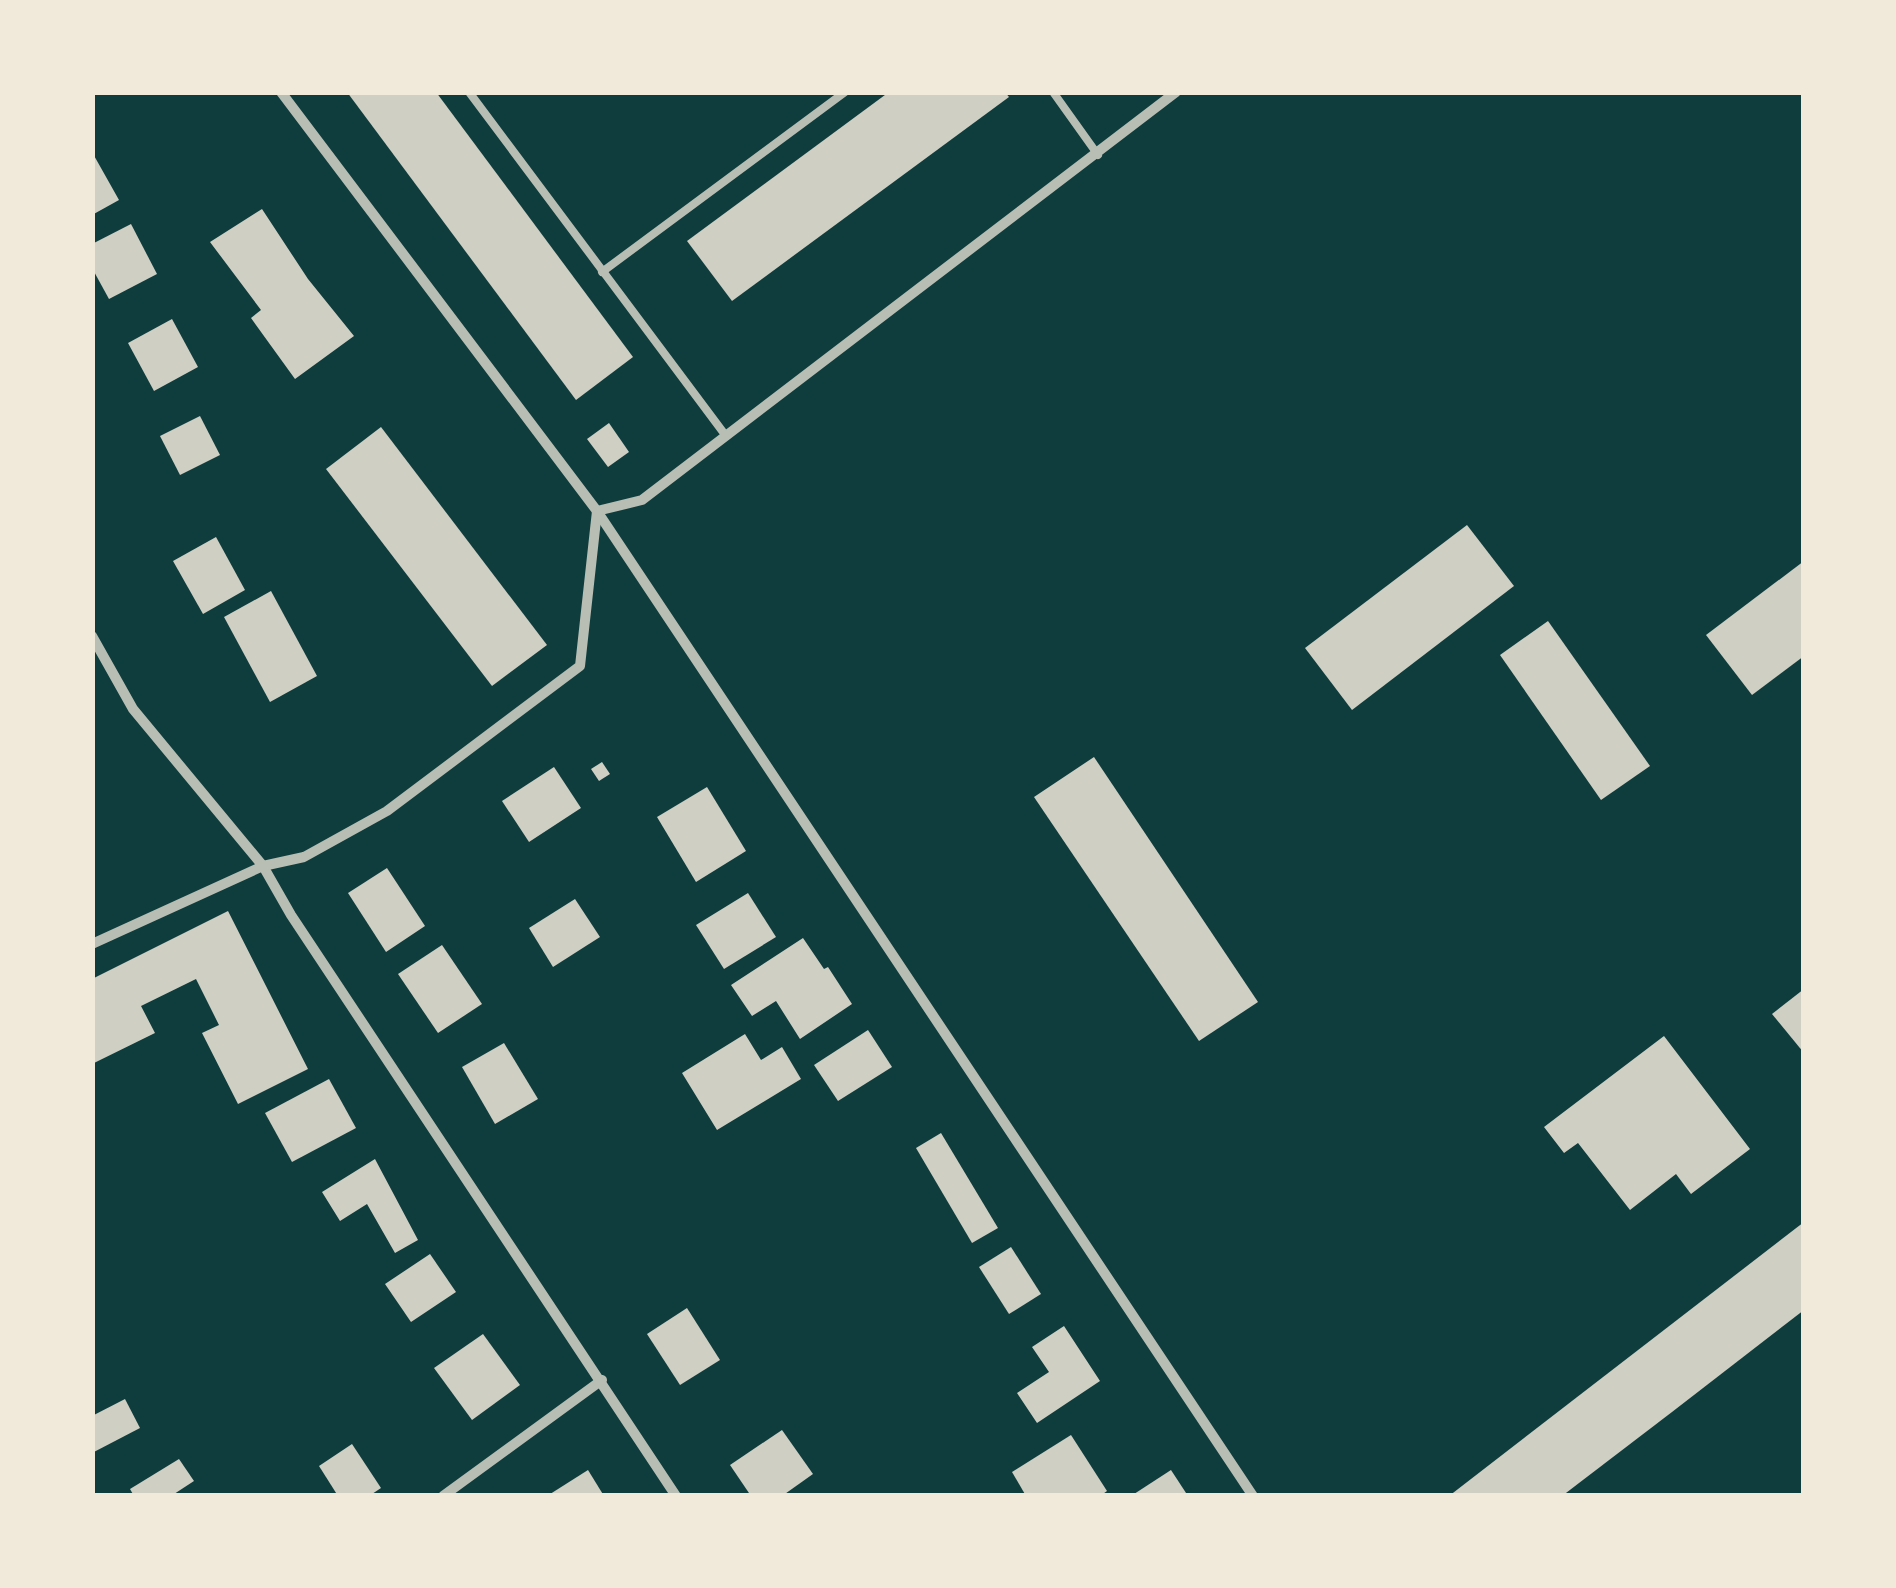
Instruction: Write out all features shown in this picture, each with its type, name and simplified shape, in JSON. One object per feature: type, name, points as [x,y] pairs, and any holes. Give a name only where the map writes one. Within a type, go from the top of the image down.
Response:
[{"type":"street","points":[[281,92],[597,510],[1254,1496]]},
{"type":"street","points":[[597,510],[642,500],[1176,92]]},
{"type":"street","points":[[92,944],[263,866],[304,857],[387,812],[580,666],[597,510]]},
{"type":"street","points":[[92,636],[133,709],[263,866],[302,932],[676,1496]]},
{"type":"street","points":[[443,1496],[602,1380]]},
{"type":"lane","points":[[469,92],[726,436]]},
{"type":"lane","points":[[602,272],[845,92]]},
{"type":"lane","points":[[1053,92],[1098,154]]},
{"type":"building","points":[[347,92],[436,92],[633,357],[576,400]]},
{"type":"building","points":[[889,92],[1005,92],[1009,97],[732,301],[687,241]]},
{"type":"building","points":[[92,152],[119,200],[92,215]]},
{"type":"building","points":[[262,209],[308,279],[354,336],[295,379],[251,318],[261,310],[210,242]]},
{"type":"building","points":[[131,224],[157,274],[109,299],[92,268],[92,244]]},
{"type":"building","points":[[172,319],[198,367],[154,391],[128,343]]},
{"type":"building","points":[[200,416],[220,455],[180,475],[160,436]]},
{"type":"building","points":[[609,423],[629,452],[608,467],[587,439]]},
{"type":"building","points":[[381,427],[547,645],[492,686],[326,469]]},
{"type":"building","points":[[1467,525],[1514,586],[1352,710],[1305,648]]},
{"type":"building","points":[[216,537],[245,590],[203,614],[173,561]]},
{"type":"building","points":[[1804,561],[1804,656],[1752,695],[1706,635]]},
{"type":"building","points":[[271,591],[317,676],[270,702],[224,617]]},
{"type":"building","points":[[1548,621],[1650,766],[1601,800],[1500,655]]},
{"type":"building","points":[[1094,757],[1258,1002],[1199,1041],[1034,797]]},
{"type":"building","points":[[602,762],[610,774],[599,781],[591,769]]},
{"type":"building","points":[[554,767],[581,808],[529,842],[502,801]]},
{"type":"building","points":[[707,787],[746,851],[696,882],[657,817]]},
{"type":"building","points":[[387,868],[425,926],[386,952],[348,893]]},
{"type":"building","points":[[748,893],[776,937],[724,969],[696,925]]},
{"type":"building","points":[[575,899],[600,937],[553,967],[529,928]]},
{"type":"building","points":[[228,911],[308,1069],[238,1104],[202,1033],[219,1025],[196,979],[141,1006],[155,1033],[92,1064],[92,979]]},
{"type":"building","points":[[803,938],[852,1004],[800,1039],[776,1001],[752,1016],[731,985]]},
{"type":"building","points":[[442,945],[482,1004],[438,1033],[398,974]]},
{"type":"building","points":[[1804,989],[1804,1053],[1772,1014]]},
{"type":"building","points":[[868,1030],[892,1067],[838,1101],[814,1065]]},
{"type":"building","points":[[745,1034],[761,1060],[782,1047],[801,1079],[717,1130],[682,1073]]},
{"type":"building","points":[[1664,1036],[1750,1149],[1691,1194],[1676,1174],[1630,1210],[1578,1143],[1564,1153],[1544,1127]]},
{"type":"building","points":[[504,1043],[538,1099],[495,1124],[462,1067]]},
{"type":"building","points":[[329,1079],[356,1128],[292,1162],[265,1113]]},
{"type":"building","points":[[941,1133],[998,1228],[972,1243],[916,1148]]},
{"type":"building","points":[[375,1159],[418,1240],[395,1253],[367,1204],[340,1221],[322,1192]]},
{"type":"building","points":[[1804,1222],[1804,1310],[1672,1412],[1562,1496],[1449,1496]]},
{"type":"building","points":[[1011,1247],[1041,1294],[1009,1314],[979,1267]]},
{"type":"building","points":[[430,1254],[456,1292],[411,1322],[385,1284]]},
{"type":"building","points":[[687,1308],[720,1360],[680,1385],[647,1334]]},
{"type":"building","points":[[1064,1326],[1100,1381],[1037,1423],[1017,1393],[1049,1372],[1032,1347]]},
{"type":"building","points":[[483,1334],[520,1385],[472,1420],[434,1368]]},
{"type":"building","points":[[125,1399],[140,1428],[92,1453],[92,1416]]},
{"type":"building","points":[[782,1430],[813,1474],[782,1496],[751,1496],[730,1465]]},
{"type":"building","points":[[1071,1435],[1107,1491],[1100,1496],[1026,1496],[1012,1472]]},
{"type":"building","points":[[352,1444],[381,1488],[369,1496],[338,1496],[319,1466]]},
{"type":"building","points":[[179,1459],[194,1481],[171,1496],[134,1496],[130,1489]]},
{"type":"building","points":[[588,1470],[604,1496],[547,1496]]},
{"type":"building","points":[[1171,1470],[1188,1496],[1131,1496]]}]
